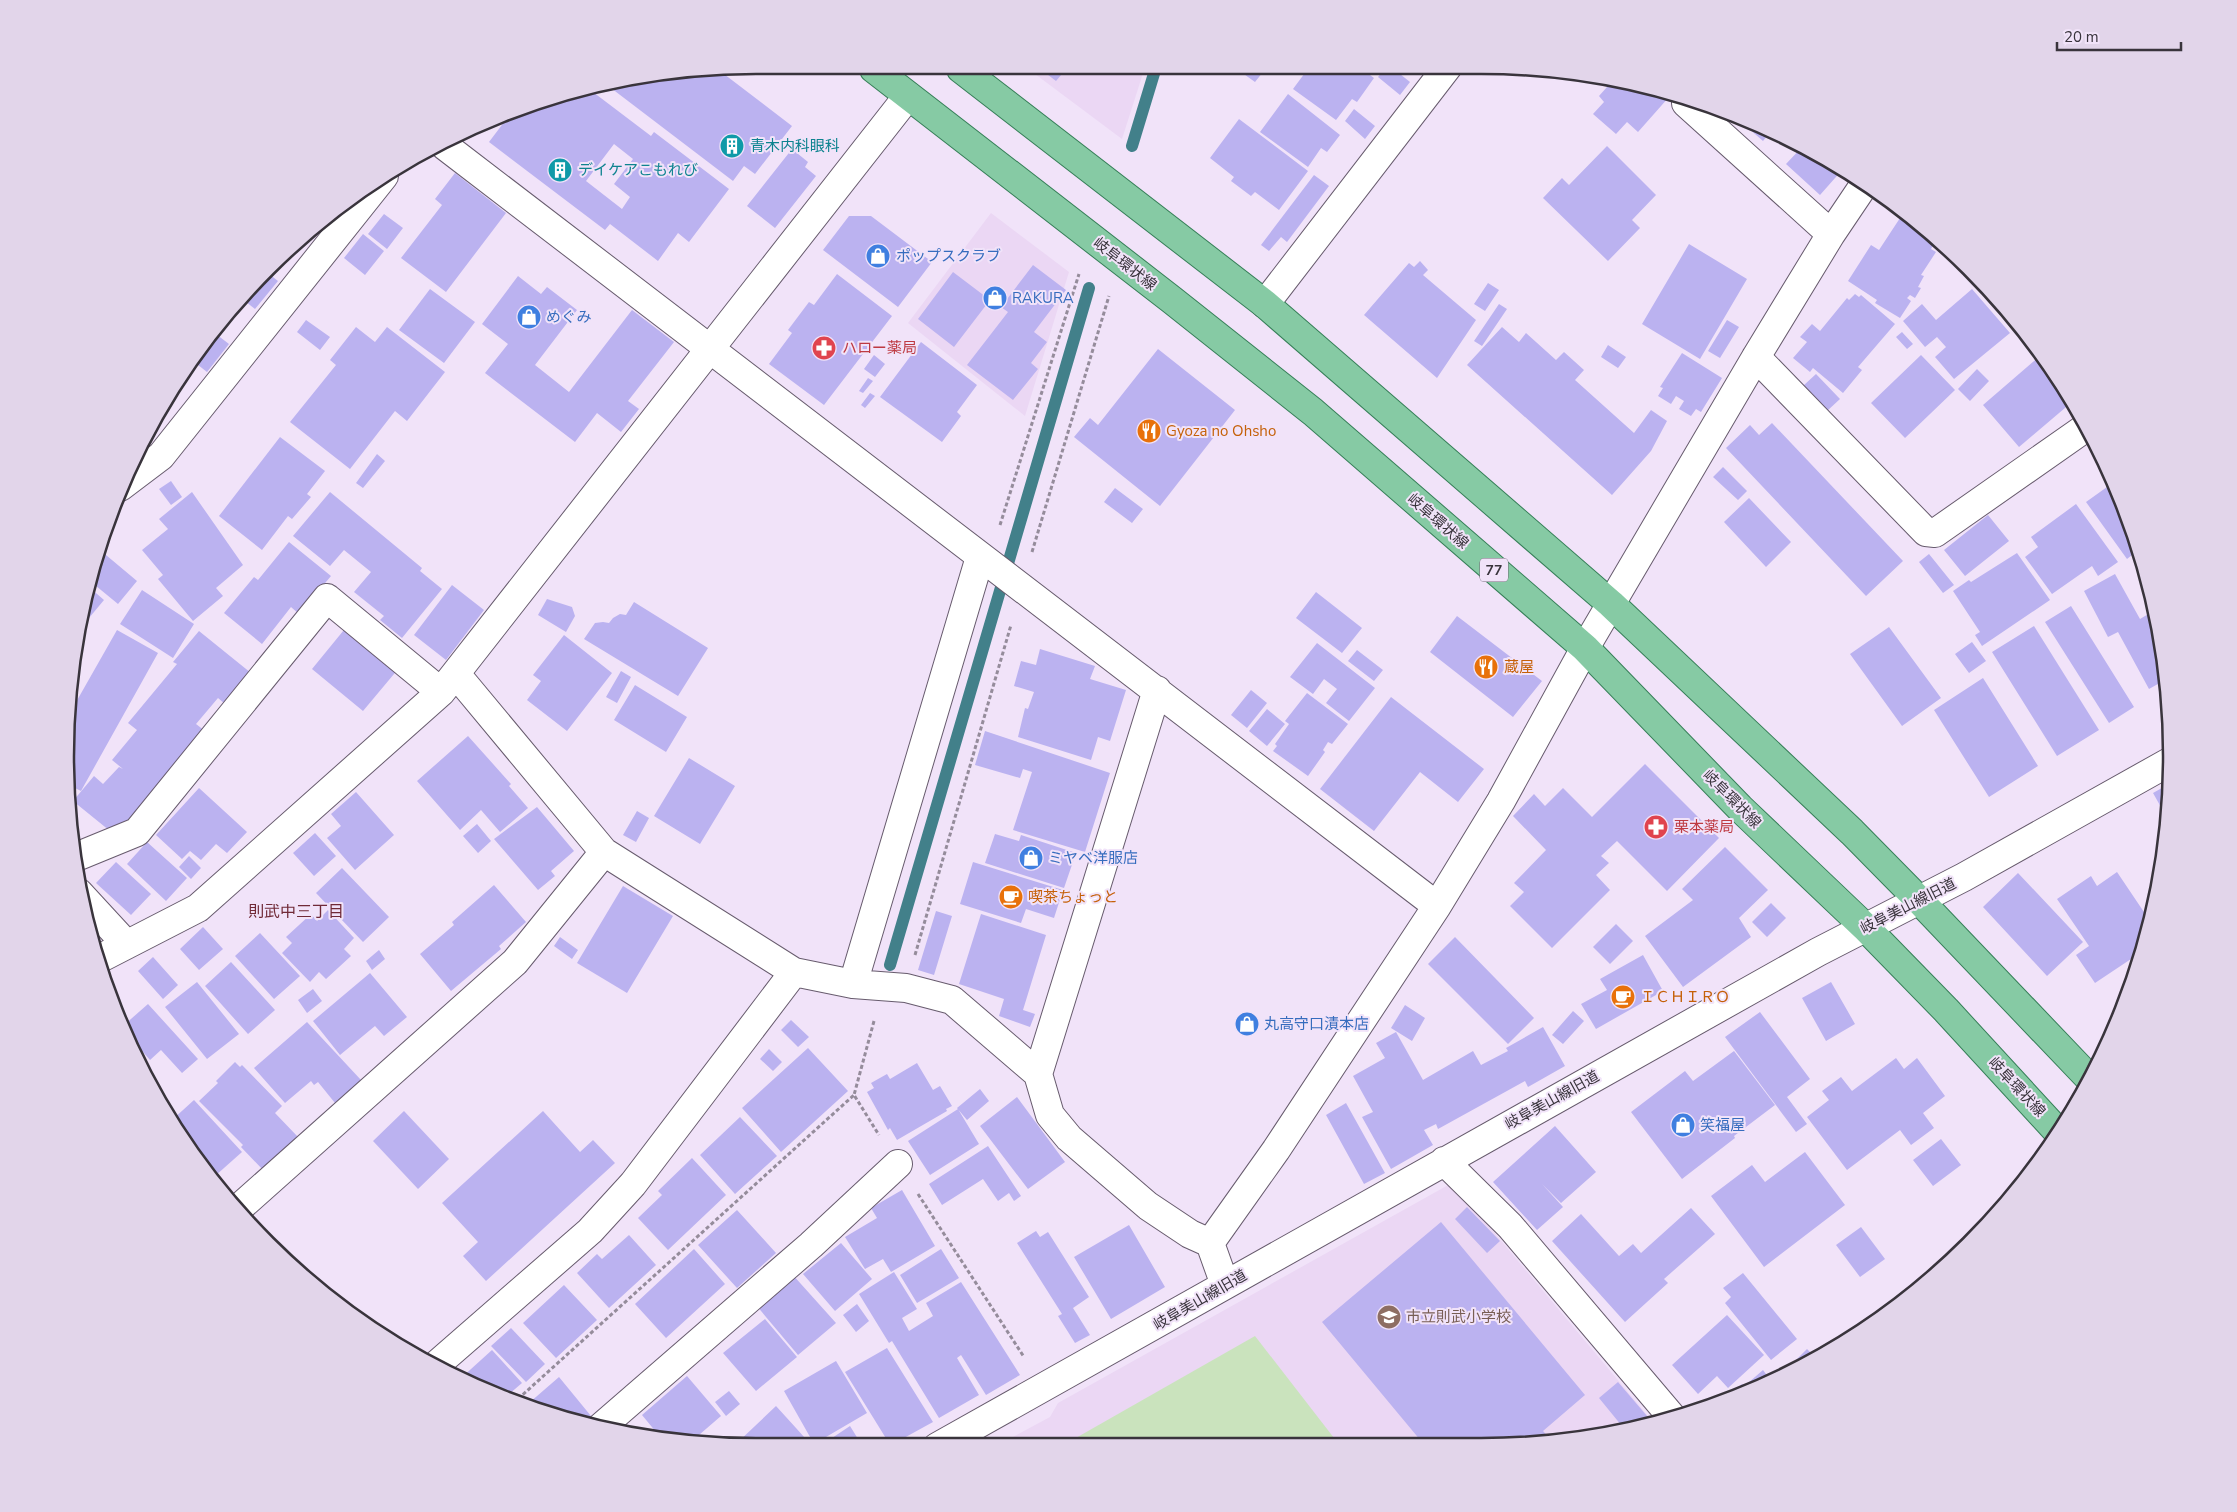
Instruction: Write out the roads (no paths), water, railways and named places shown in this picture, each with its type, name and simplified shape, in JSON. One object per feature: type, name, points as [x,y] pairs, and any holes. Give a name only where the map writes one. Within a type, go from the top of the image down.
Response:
[{"type":"main road","name":"岐阜環状線","points":[[880,74],[1180,306],[1313,412],[1585,648],[1740,808],[1865,927],[1946,1010],[2053,1127]]},
{"type":"main road","points":[[967,74],[1265,304],[1611,604],[1782,764],[1919,900],[2085,1073]]},
{"type":"street","points":[[1265,304],[1443,74]]},
{"type":"street","points":[[104,956],[198,908],[448,683],[908,96]]},
{"type":"street","points":[[1690,107],[1831,234]]},
{"type":"street","points":[[447,148],[1437,906]]},
{"type":"street","points":[[1210,1244],[1276,1150],[1437,906],[1502,801],[1585,648],[1756,357],[1831,234],[1861,190]]},
{"type":"street","points":[[134,476],[161,456],[369,195]]},
{"type":"street","points":[[1756,357],[1926,532],[1935,534],[2081,432]]},
{"type":"street","points":[[853,984],[1000,572]]},
{"type":"street","points":[[82,855],[137,832],[327,598],[448,683],[604,852],[794,972],[853,984],[894,987],[952,1000],[1038,1074],[1050,1115],[1069,1138],[1148,1206],[1190,1234],[1210,1244],[1225,1285]]},
{"type":"street","points":[[1038,1074],[1157,690]]},
{"type":"street","name":"岐阜美山線旧道","points":[[953,1438],[1444,1161],[1865,927],[1972,873],[2163,766]]},
{"type":"street","points":[[242,1205],[514,962],[604,852]]},
{"type":"street","points":[[91,906],[126,944]]},
{"type":"street","points":[[441,1361],[590,1230],[633,1184],[794,972]]},
{"type":"street","points":[[1444,1161],[1510,1226],[1668,1412]]},
{"type":"street","points":[[607,1421],[811,1246],[898,1164]]},
{"type":"waterway","points":[[1132,146],[1154,74]]},
{"type":"waterway","points":[[890,965],[1089,288]]},
{"type":"place","name":"青木内科眼科","points":[[732,146]]},
{"type":"place","name":"デイケアこもれび","points":[[560,170]]},
{"type":"place","name":"ポップスクラブ","points":[[878,256]]},
{"type":"place","name":"RAKURA","points":[[995,298]]},
{"type":"place","name":"めぐみ","points":[[529,317]]},
{"type":"place","name":"ハロー薬局","points":[[824,348]]},
{"type":"place","name":"Gyoza no Ohsho","points":[[1149,431]]},
{"type":"place","name":"蔵屋","points":[[1486,667]]},
{"type":"place","name":"栗本薬局","points":[[1656,827]]},
{"type":"place","name":"ミヤベ洋服店","points":[[1031,858]]},
{"type":"place","name":"喫茶ちょっと","points":[[1011,897]]},
{"type":"place","name":"ＩＣＨＩＲＯ","points":[[1623,997]]},
{"type":"place","name":"丸高守口漬本店","points":[[1247,1024]]},
{"type":"place","name":"笑福屋","points":[[1683,1125]]},
{"type":"place","name":"市立則武小学校","points":[[1389,1317]]},
{"type":"district","name":"則武中三丁目","points":[[296,911]]}]
